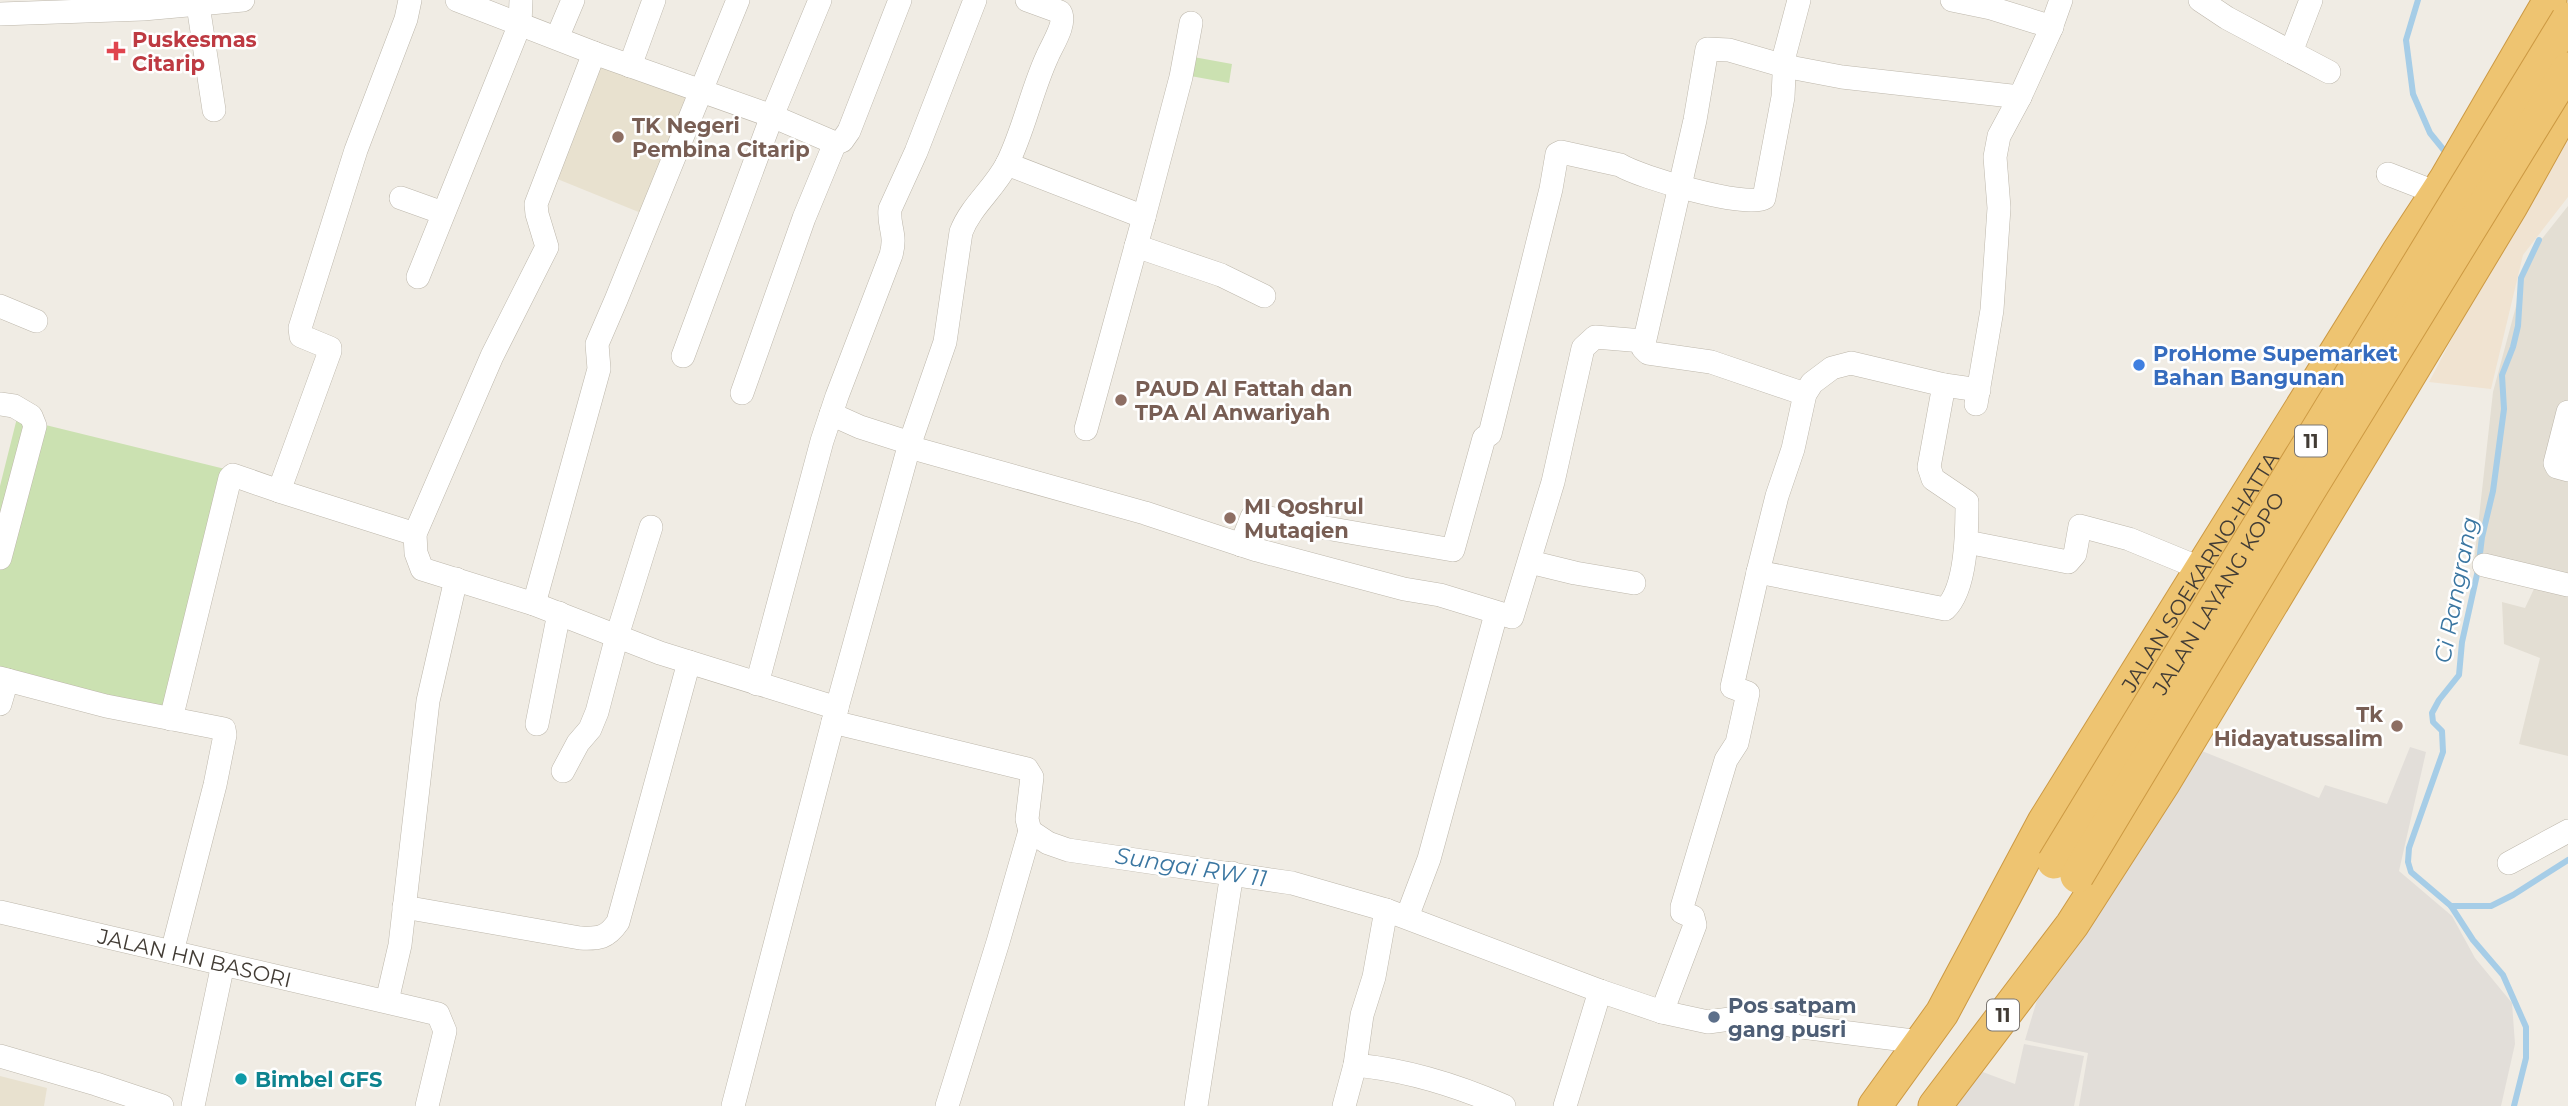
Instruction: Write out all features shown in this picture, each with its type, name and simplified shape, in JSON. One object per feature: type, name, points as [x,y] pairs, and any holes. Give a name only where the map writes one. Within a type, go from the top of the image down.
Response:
[{"type":"highway","points":[[2502,80],[2522,27],[2527,0]]},
{"type":"highway","name":"JALAN SOEKARNO-HATTA","points":[[1875,1106],[1942,1013],[2044,822],[2437,193],[2550,0]]},
{"type":"highway","name":"JALAN LAYANG KOPO","points":[[1914,1106],[1994,997],[2065,869],[2568,19]]},
{"type":"highway","name":"JALAN LAYANG KOPO","points":[[1942,1013],[1988,954],[2065,869],[2308,492],[2568,69]]},
{"type":"highway","name":"11","points":[[1935,1106],[2086,904],[2165,782],[2565,112]]},
{"type":"highway","points":[[2399,251],[2413,237],[2423,233],[2433,232],[2452,239],[2465,255],[2468,265],[2463,286]]},
{"type":"street","points":[[0,14],[46,6],[198,5],[243,0]]},
{"type":"street","points":[[279,491],[330,351],[330,348],[302,336],[300,328],[356,150],[406,19],[410,0]]},
{"type":"street","points":[[457,0],[594,53],[772,116],[835,143],[842,141],[849,131],[900,0]]},
{"type":"street","points":[[418,276],[520,24],[521,0]]},
{"type":"street","points":[[557,38],[573,0]]},
{"type":"street","points":[[630,66],[654,0]]},
{"type":"street","points":[[534,604],[595,386],[600,358],[597,353],[602,330],[738,0]]},
{"type":"street","points":[[683,356],[772,116],[820,0]]},
{"type":"street","points":[[757,684],[831,414],[891,255],[895,237],[889,217],[890,209],[916,152],[975,0]]},
{"type":"street","points":[[733,1106],[909,445],[945,342],[961,232],[967,215],[993,186],[1007,164],[1063,18],[1060,12],[1027,0]]},
{"type":"street","points":[[1241,545],[1248,521],[1257,516],[1452,550],[1484,438],[1490,434],[1551,189],[1557,154],[1561,152],[1620,165],[1679,187],[1748,200],[1764,198],[1783,97],[1784,66],[1799,0]]},
{"type":"street","points":[[1952,0],[1991,8],[2052,27]]},
{"type":"street","points":[[1662,1012],[1695,925],[1693,917],[1682,912],[1682,907],[1726,760],[1737,743],[1748,693],[1732,687],[1758,572],[1777,496],[1793,449],[1805,394],[1812,383],[1832,368],[1851,363],[1944,385],[1978,397],[1992,310],[1999,208],[1995,157],[1999,135],[2052,27],[2061,0]]},
{"type":"street","points":[[2200,0],[2227,18],[2329,72]]},
{"type":"street","points":[[2291,52],[2311,0]]},
{"type":"street","points":[[198,5],[214,110]]},
{"type":"street","points":[[1086,429],[1181,77],[1191,23]]},
{"type":"street","points":[[1805,394],[1711,362],[1648,353],[1643,348],[1695,120],[1706,49],[1729,50],[1784,66],[1865,80],[2022,92]]},
{"type":"street","points":[[594,53],[536,204],[547,247],[492,356],[415,534],[416,553],[422,569],[559,613],[617,636],[687,672],[757,684],[835,715],[1027,769],[1032,777],[1027,819],[1030,831],[947,1106]]},
{"type":"street","points":[[741,393],[804,218],[835,143]]},
{"type":"street","points":[[1007,164],[1144,217]]},
{"type":"street","points":[[2388,174],[2437,193]]},
{"type":"street","points":[[401,198],[443,214]]},
{"type":"street","points":[[1136,246],[1221,275],[1264,296]]},
{"type":"street","points":[[0,306],[36,321]]},
{"type":"street","points":[[831,414],[909,445],[1145,513],[1241,545],[1404,589],[1440,595],[1496,614],[1514,616],[1553,482],[1583,348],[1595,337],[1643,341]]},
{"type":"street","points":[[1758,572],[1945,609],[1951,603],[1962,573],[1967,541],[1967,502],[1933,479],[1929,467],[1944,385]]},
{"type":"street","points":[[0,404],[14,406],[31,416],[35,426],[0,558]]},
{"type":"street","points":[[2562,468],[2555,463],[2568,412]]},
{"type":"street","points":[[161,717],[233,475],[415,534]]},
{"type":"street","points":[[1967,541],[2068,562],[2075,554],[2080,526],[2129,539],[2202,569]]},
{"type":"street","points":[[564,771],[578,743],[590,729],[651,527]]},
{"type":"street","points":[[1530,562],[1634,583]]},
{"type":"street","points":[[2484,565],[2568,584]]},
{"type":"street","points":[[387,1001],[400,945],[428,701],[456,579]]},
{"type":"street","points":[[537,724],[559,613]]},
{"type":"street","points":[[1344,1106],[1355,1065],[1362,1015],[1396,914],[1429,859],[1496,614]]},
{"type":"street","points":[[404,907],[580,938],[596,939],[609,934],[618,922],[687,672]]},
{"type":"street","points":[[0,704],[3,679],[161,717],[220,727],[225,731],[215,785],[172,952]]},
{"type":"street","points":[[1030,831],[1048,843],[1068,850],[1292,883],[1396,914],[1662,1012],[1708,1022],[1752,1016],[1794,1026],[1921,1042]]},
{"type":"street","points":[[2509,863],[2568,831]]},
{"type":"street","points":[[1196,1106],[1233,873]]},
{"type":"street","name":"JALAN HN BASORI","points":[[0,912],[438,1014],[445,1031],[427,1106]]},
{"type":"street","points":[[193,1106],[223,964]]},
{"type":"street","points":[[1565,1106],[1600,991]]},
{"type":"street","points":[[0,1056],[84,1080],[155,1105]]},
{"type":"street","points":[[1355,1065],[1394,1069],[1436,1079],[1504,1106]]},
{"type":"shaded area","name":"TK Negeri Pembina Citarip","points":[[596,61],[687,97],[641,213],[550,176]]},
{"type":"shaded area","points":[[2568,138],[2568,197],[2523,255],[2491,389],[2429,382],[2548,156]]},
{"type":"shaded area","points":[[2568,206],[2568,756],[2519,744],[2540,658],[2504,644],[2502,602],[2525,608],[2540,576],[2474,562],[2493,392],[2530,254]]},
{"type":"shaded area","points":[[2410,747],[2426,752],[2399,871],[2452,916],[2475,958],[2512,1003],[2515,1044],[2501,1106],[2079,1106],[2088,1053],[2025,1040],[2055,940],[2197,749],[2319,798],[2325,785],[2387,804]]},
{"type":"shaded area","points":[[2024,1044],[2084,1056],[2074,1106],[1935,1106],[1964,1065],[2015,1084]]},
{"type":"shaded area","points":[[0,1076],[47,1088],[44,1106],[0,1106]]},
{"type":"green space","points":[[1188,56],[1232,64],[1229,83],[1185,75]]},
{"type":"green space","points":[[17,418],[225,469],[165,717],[0,676],[0,486]]},
{"type":"waterway","name":"Ci Rangrang","points":[[2418,0],[2406,40],[2413,94],[2430,133],[2447,154]]},
{"type":"waterway","name":"Ci Rangrang","points":[[2514,1106],[2526,1058],[2526,1027],[2503,975],[2473,940],[2451,906],[2411,872],[2408,862],[2409,848],[2443,752],[2442,731],[2433,722],[2432,713],[2459,675],[2462,642],[2493,491],[2504,409],[2502,375],[2518,326],[2521,278],[2539,240]]},
{"type":"waterway","points":[[2451,906],[2491,906],[2568,860]]},
{"type":"place","name":"Puskesmas Citarip","points":[[116,51]]},
{"type":"place","name":"TK Negeri Pembina Citarip","points":[[618,137]]},
{"type":"place","name":"ProHome Supemarket Bahan Bangunan","points":[[2139,365]]},
{"type":"place","name":"PAUD Al Fattah dan TPA Al Anwariyah","points":[[1121,400]]},
{"type":"place","name":"MI Qoshrul Mutaqien","points":[[1230,518]]},
{"type":"place","name":"Tk Hidayatussalim","points":[[2397,726]]},
{"type":"place","name":"Pos satpam gang pusri","points":[[1714,1017]]},
{"type":"place","name":"Bimbel GFS","points":[[241,1079]]},
{"type":"water label","name":"Sungai RW 11","points":[[1191,867]]}]
